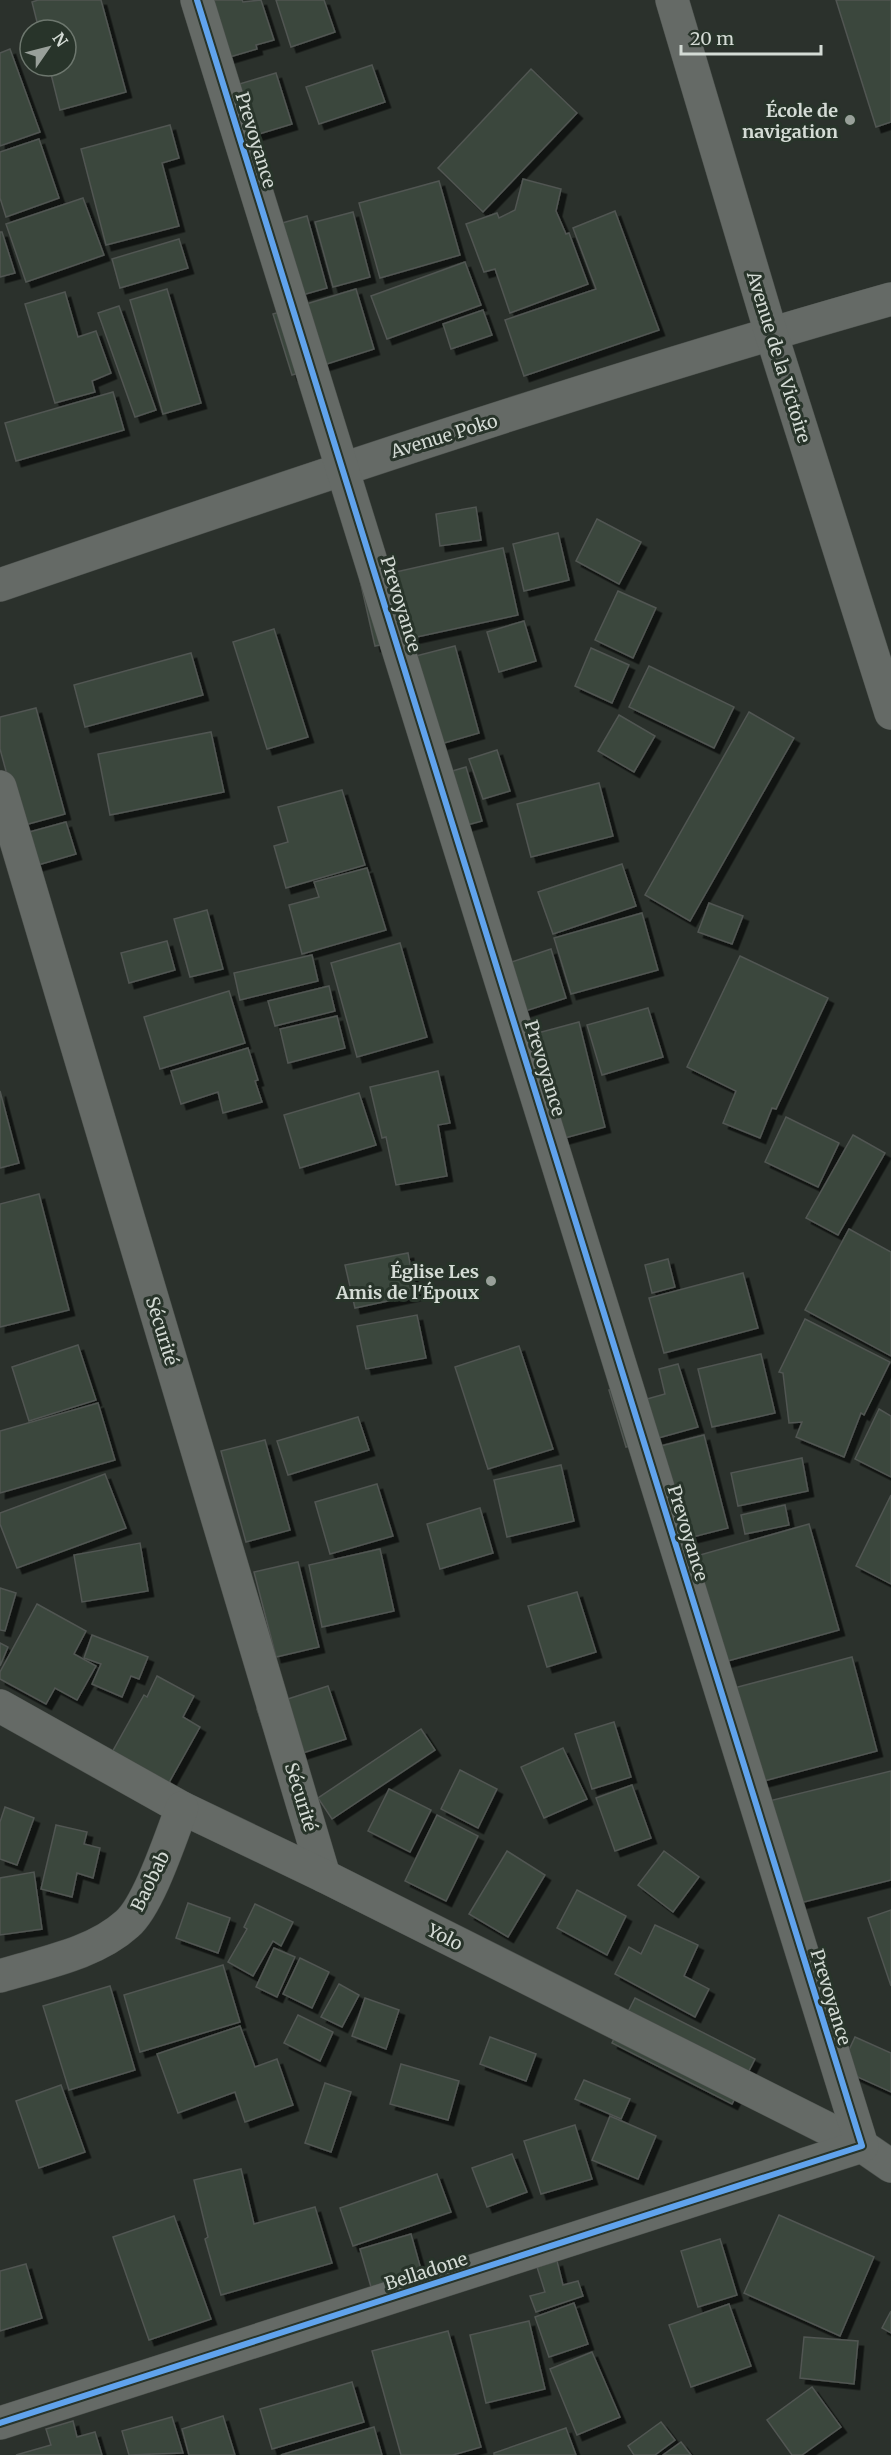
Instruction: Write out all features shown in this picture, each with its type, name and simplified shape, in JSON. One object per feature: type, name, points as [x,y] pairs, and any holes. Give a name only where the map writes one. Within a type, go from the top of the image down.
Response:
[{"type":"street","name":"Prevoyance","points":[[197,0],[862,2146]]},
{"type":"street","name":"Avenue de la Victoire","points":[[672,0],[771,333],[891,713]]},
{"type":"street","name":"Avenue Poko","points":[[0,585],[343,468],[771,333],[891,299]]},
{"type":"street","name":"Sécurité","points":[[0,787],[324,1876]]},
{"type":"street","name":"Yolo","points":[[0,1707],[182,1808],[324,1876],[862,2146],[891,2166]]},
{"type":"street","name":"Baobab","points":[[0,1976],[96,1945],[129,1923],[150,1890],[182,1808]]},
{"type":"street","name":"Belladone","points":[[0,2423],[862,2146]]},
{"type":"building","points":[[38,0],[101,0],[126,92],[60,110],[52,78],[78,78],[78,18],[36,18],[32,2]]},
{"type":"building","points":[[206,0],[242,0],[243,2],[261,0],[274,40],[256,45],[257,49],[223,59]]},
{"type":"building","points":[[276,0],[324,0],[335,32],[291,47]]},
{"type":"building","points":[[836,0],[891,0],[891,122],[876,127]]},
{"type":"building","points":[[10,49],[18,71],[18,78],[20,78],[40,132],[0,146],[0,53]]},
{"type":"building","points":[[372,65],[385,102],[319,124],[306,87]]},
{"type":"building","points":[[531,69],[577,113],[483,212],[438,168]]},
{"type":"building","points":[[276,73],[292,124],[249,137],[233,86]]},
{"type":"building","points":[[170,125],[179,158],[162,163],[179,226],[106,245],[81,149]]},
{"type":"building","points":[[39,139],[59,198],[6,217],[0,198],[0,152]]},
{"type":"building","points":[[523,179],[561,189],[556,211],[566,234],[569,233],[588,284],[510,313],[495,269],[484,272],[466,224],[497,213],[499,218],[515,210]]},
{"type":"building","points":[[439,181],[460,255],[380,278],[359,203]]},
{"type":"building","points":[[83,198],[104,255],[26,282],[6,224]]},
{"type":"building","points":[[615,211],[659,330],[524,376],[505,320],[596,289],[573,228]]},
{"type":"building","points":[[353,212],[370,277],[333,287],[315,222]]},
{"type":"building","points":[[307,216],[327,288],[281,301],[261,229]]},
{"type":"building","points":[[0,232],[2,232],[15,273],[0,277]]},
{"type":"building","points":[[179,239],[188,268],[120,288],[112,259]]},
{"type":"building","points":[[465,262],[481,305],[387,339],[371,296]]},
{"type":"building","points":[[167,289],[201,403],[163,414],[130,300]]},
{"type":"building","points":[[356,289],[374,349],[292,375],[273,314]]},
{"type":"building","points":[[65,292],[78,337],[96,331],[111,373],[92,381],[95,392],[55,403],[25,304]]},
{"type":"building","points":[[119,306],[156,410],[135,417],[98,313]]},
{"type":"building","points":[[483,310],[492,335],[451,349],[443,324]]},
{"type":"building","points":[[113,392],[124,430],[16,461],[5,423]]},
{"type":"building","points":[[476,507],[481,540],[440,546],[436,514]]},
{"type":"building","points":[[597,519],[641,542],[619,584],[576,561]]},
{"type":"building","points":[[558,533],[569,580],[524,591],[513,544]]},
{"type":"building","points":[[503,548],[518,615],[375,646],[360,580]]},
{"type":"building","points":[[618,591],[656,608],[633,658],[595,640]]},
{"type":"building","points":[[524,621],[536,661],[499,672],[487,632]]},
{"type":"building","points":[[274,629],[308,737],[267,749],[233,642]]},
{"type":"building","points":[[455,646],[479,733],[437,745],[412,657]]},
{"type":"building","points":[[591,648],[629,665],[612,703],[575,686]]},
{"type":"building","points":[[191,653],[203,695],[85,727],[74,685]]},
{"type":"building","points":[[649,666],[734,707],[714,748],[629,707]]},
{"type":"building","points":[[36,708],[65,814],[21,826],[0,749],[0,717]]},
{"type":"building","points":[[749,712],[794,738],[690,921],[645,895]]},
{"type":"building","points":[[619,715],[655,736],[634,772],[598,751]]},
{"type":"building","points":[[211,732],[224,792],[110,815],[98,754]]},
{"type":"building","points":[[497,750],[510,791],[483,799],[469,759]]},
{"type":"building","points":[[466,767],[482,821],[445,831],[429,778]]},
{"type":"building","points":[[599,783],[613,836],[531,857],[517,804]]},
{"type":"building","points":[[342,790],[365,865],[286,888],[274,846],[288,842],[278,807]]},
{"type":"building","points":[[66,822],[76,854],[31,867],[22,834]]},
{"type":"building","points":[[622,864],[636,906],[553,934],[538,892]]},
{"type":"building","points":[[367,868],[386,930],[302,954],[289,905],[319,897],[314,882]]},
{"type":"building","points":[[709,903],[743,916],[732,944],[698,932]]},
{"type":"building","points":[[207,910],[223,969],[190,977],[174,919]]},
{"type":"building","points":[[642,913],[658,970],[571,994],[554,938]]},
{"type":"building","points":[[167,941],[175,970],[129,983],[121,953]]},
{"type":"building","points":[[400,943],[427,1037],[357,1057],[331,963]]},
{"type":"building","points":[[551,949],[566,998],[500,1019],[484,971]]},
{"type":"building","points":[[312,955],[318,981],[240,1000],[234,973]]},
{"type":"building","points":[[740,956],[828,998],[776,1109],[772,1108],[760,1138],[723,1123],[736,1091],[687,1067]]},
{"type":"building","points":[[329,986],[335,1011],[275,1026],[268,1001]]},
{"type":"building","points":[[229,991],[245,1043],[160,1069],[144,1017]]},
{"type":"building","points":[[648,1008],[663,1057],[602,1075],[587,1025]]},
{"type":"building","points":[[337,1016],[345,1048],[288,1063],[280,1029]]},
{"type":"building","points":[[579,1022],[605,1127],[561,1139],[534,1034]]},
{"type":"building","points":[[248,1048],[262,1102],[223,1113],[218,1092],[181,1104],[171,1071]]},
{"type":"building","points":[[438,1071],[450,1123],[438,1125],[447,1176],[396,1185],[386,1137],[382,1138],[370,1087]]},
{"type":"building","points":[[0,1091],[19,1163],[0,1168]]},
{"type":"building","points":[[359,1093],[376,1145],[300,1168],[284,1115]]},
{"type":"building","points":[[786,1117],[839,1143],[818,1187],[765,1162]]},
{"type":"building","points":[[853,1135],[885,1153],[838,1235],[806,1218]]},
{"type":"building","points":[[39,1194],[69,1310],[0,1327],[0,1204]]},
{"type":"building","points":[[849,1229],[891,1252],[891,1356],[805,1310]]},
{"type":"building","points":[[408,1253],[416,1295],[355,1308],[345,1265]]},
{"type":"building","points":[[668,1259],[675,1287],[652,1293],[645,1265]]},
{"type":"building","points":[[743,1273],[758,1328],[664,1353],[649,1298]]},
{"type":"building","points":[[417,1315],[426,1358],[366,1369],[357,1326]]},
{"type":"building","points":[[805,1319],[890,1362],[864,1415],[861,1413],[844,1457],[796,1437],[802,1422],[789,1423],[783,1373],[779,1372]]},
{"type":"building","points":[[78,1345],[96,1400],[29,1421],[12,1367]]},
{"type":"building","points":[[519,1346],[553,1449],[488,1469],[455,1367]]},
{"type":"building","points":[[761,1354],[775,1413],[712,1427],[698,1369]]},
{"type":"building","points":[[678,1364],[698,1427],[626,1447],[609,1390],[635,1383],[640,1401],[665,1394],[659,1369]]},
{"type":"building","points":[[98,1403],[115,1460],[0,1493],[0,1431]]},
{"type":"building","points":[[879,1409],[891,1416],[891,1477],[855,1459]]},
{"type":"building","points":[[358,1417],[369,1450],[288,1475],[277,1441]]},
{"type":"building","points":[[704,1435],[728,1528],[661,1545],[637,1452]]},
{"type":"building","points":[[265,1440],[290,1530],[246,1542],[221,1451]]},
{"type":"building","points":[[802,1458],[808,1491],[738,1506],[731,1473]]},
{"type":"building","points":[[561,1465],[574,1521],[507,1537],[494,1480]]},
{"type":"building","points":[[105,1474],[126,1528],[17,1568],[0,1524],[0,1513]]},
{"type":"building","points":[[377,1484],[393,1536],[330,1554],[315,1502]]},
{"type":"building","points":[[891,1495],[891,1584],[856,1566]]},
{"type":"building","points":[[785,1505],[789,1525],[745,1534],[741,1515]]},
{"type":"building","points":[[480,1508],[493,1553],[440,1569],[427,1524]]},
{"type":"building","points":[[809,1524],[839,1630],[724,1662],[693,1557]]},
{"type":"building","points":[[140,1543],[148,1591],[82,1602],[74,1555]]},
{"type":"building","points":[[380,1549],[394,1611],[322,1627],[309,1565]]},
{"type":"building","points":[[298,1562],[319,1647],[276,1657],[254,1572]]},
{"type":"building","points":[[0,1588],[16,1593],[5,1631],[0,1630]]},
{"type":"building","points":[[577,1592],[596,1652],[547,1667],[528,1606]]},
{"type":"building","points":[[37,1604],[86,1631],[74,1654],[96,1666],[77,1700],[55,1688],[46,1704],[0,1679],[0,1672]]},
{"type":"building","points":[[92,1635],[148,1657],[139,1679],[131,1676],[122,1697],[92,1684],[101,1664],[84,1658]]},
{"type":"building","points":[[0,1643],[8,1647],[0,1666]]},
{"type":"building","points":[[852,1657],[877,1751],[760,1782],[734,1688]]},
{"type":"building","points":[[157,1676],[194,1696],[183,1717],[200,1727],[166,1788],[110,1756],[144,1695],[147,1697]]},
{"type":"building","points":[[328,1686],[346,1739],[275,1762],[257,1709]]},
{"type":"building","points":[[614,1722],[631,1777],[592,1789],[575,1734]]},
{"type":"building","points":[[421,1729],[435,1750],[332,1819],[318,1798]]},
{"type":"building","points":[[563,1748],[587,1799],[544,1818],[521,1767]]},
{"type":"building","points":[[460,1770],[497,1789],[478,1828],[441,1809]]},
{"type":"building","points":[[891,1771],[891,1880],[776,1909],[749,1806]]},
{"type":"building","points":[[632,1785],[651,1838],[615,1851],[596,1798]]},
{"type":"building","points":[[389,1789],[431,1810],[410,1852],[368,1831]]},
{"type":"building","points":[[5,1807],[34,1818],[17,1865],[0,1859],[0,1822]]},
{"type":"building","points":[[437,1815],[478,1836],[446,1901],[405,1881]]},
{"type":"building","points":[[56,1825],[87,1832],[84,1844],[100,1848],[93,1878],[77,1873],[72,1897],[41,1889]]},
{"type":"building","points":[[507,1851],[545,1875],[508,1937],[469,1914]]},
{"type":"building","points":[[664,1851],[699,1877],[673,1912],[638,1885]]},
{"type":"building","points":[[34,1872],[42,1929],[0,1935],[0,1878]]},
{"type":"building","points":[[577,1890],[626,1916],[607,1955],[557,1928]]},
{"type":"building","points":[[188,1903],[230,1918],[218,1953],[176,1938]]},
{"type":"building","points":[[255,1904],[293,1922],[281,1946],[273,1941],[253,1976],[228,1962],[247,1929],[244,1927]]},
{"type":"building","points":[[891,1910],[891,1986],[868,1918]]},
{"type":"building","points":[[655,1925],[698,1945],[684,1976],[709,1989],[695,2017],[615,1974],[629,1947],[641,1954]]},
{"type":"building","points":[[274,1948],[295,1957],[277,1997],[256,1987]]},
{"type":"building","points":[[300,1958],[329,1972],[312,2008],[283,1994]]},
{"type":"building","points":[[223,1965],[240,2022],[140,2052],[124,1995]]},
{"type":"building","points":[[339,1984],[359,1995],[342,2027],[321,2017]]},
{"type":"building","points":[[110,1986],[135,2070],[69,2090],[43,2006]]},
{"type":"building","points":[[365,1998],[399,2010],[386,2049],[352,2036]]},
{"type":"building","points":[[635,1998],[755,2059],[732,2104],[612,2043]]},
{"type":"building","points":[[298,2015],[333,2032],[320,2061],[284,2043]]},
{"type":"building","points":[[240,2026],[255,2067],[277,2059],[293,2105],[245,2122],[235,2092],[178,2113],[157,2054]]},
{"type":"building","points":[[490,2037],[536,2054],[526,2081],[480,2064]]},
{"type":"building","points":[[855,2037],[891,2053],[891,2092],[840,2069]]},
{"type":"building","points":[[401,2064],[459,2081],[448,2120],[390,2104]]},
{"type":"building","points":[[584,2080],[630,2099],[621,2119],[575,2099]]},
{"type":"building","points":[[325,2083],[351,2092],[331,2152],[305,2143]]},
{"type":"building","points":[[61,2085],[85,2152],[39,2168],[16,2101]]},
{"type":"building","points":[[610,2116],[656,2136],[638,2179],[592,2160]]},
{"type":"building","points":[[575,2125],[592,2179],[541,2194],[524,2141]]},
{"type":"building","points":[[512,2154],[527,2192],[487,2207],[472,2168]]},
{"type":"building","points":[[241,2169],[254,2224],[315,2207],[332,2263],[221,2295],[205,2239],[208,2237],[194,2180]]},
{"type":"building","points":[[437,2174],[451,2212],[353,2246],[340,2208]]},
{"type":"building","points":[[779,2215],[874,2257],[840,2336],[744,2293]]},
{"type":"building","points":[[174,2216],[211,2319],[149,2340],[113,2237]]},
{"type":"building","points":[[411,2234],[422,2273],[371,2287],[360,2249]]},
{"type":"building","points":[[720,2239],[737,2295],[698,2307],[681,2251]]},
{"type":"building","points":[[557,2261],[563,2285],[578,2281],[583,2296],[536,2312],[530,2296],[545,2292],[537,2267]]},
{"type":"building","points":[[26,2264],[42,2318],[0,2331],[0,2271]]},
{"type":"building","points":[[574,2303],[588,2344],[549,2357],[535,2317]]},
{"type":"building","points":[[729,2304],[751,2366],[691,2387],[669,2325]]},
{"type":"building","points":[[891,2311],[891,2333],[882,2328]]},
{"type":"building","points":[[529,2321],[545,2389],[486,2403],[470,2335]]},
{"type":"building","points":[[448,2331],[481,2447],[453,2455],[401,2455],[372,2351]]},
{"type":"building","points":[[804,2337],[858,2341],[854,2384],[800,2378]]},
{"type":"building","points":[[592,2352],[620,2417],[577,2435],[550,2369]]},
{"type":"building","points":[[352,2382],[364,2422],[272,2449],[260,2409]]},
{"type":"building","points":[[812,2387],[841,2427],[802,2455],[792,2455],[767,2420]]},
{"type":"building","points":[[223,2416],[235,2455],[189,2455],[182,2429]]},
{"type":"building","points":[[172,2417],[183,2453],[129,2455],[122,2431]]},
{"type":"building","points":[[73,2421],[77,2437],[95,2432],[102,2455],[16,2455],[51,2445],[46,2429]]},
{"type":"building","points":[[661,2422],[675,2440],[655,2455],[634,2455],[628,2446]]},
{"type":"building","points":[[374,2427],[382,2455],[281,2455]]},
{"type":"building","points":[[566,2428],[576,2455],[494,2455],[494,2453]]},
{"type":"building","points":[[681,2442],[691,2455],[663,2455]]},
{"type":"cycle path","points":[[0,2423],[862,2146],[197,0]]},
{"type":"place","name":"École de navigation","points":[[850,120]]},
{"type":"place","name":"Église Les Amis de l'Époux","points":[[491,1281]]}]
